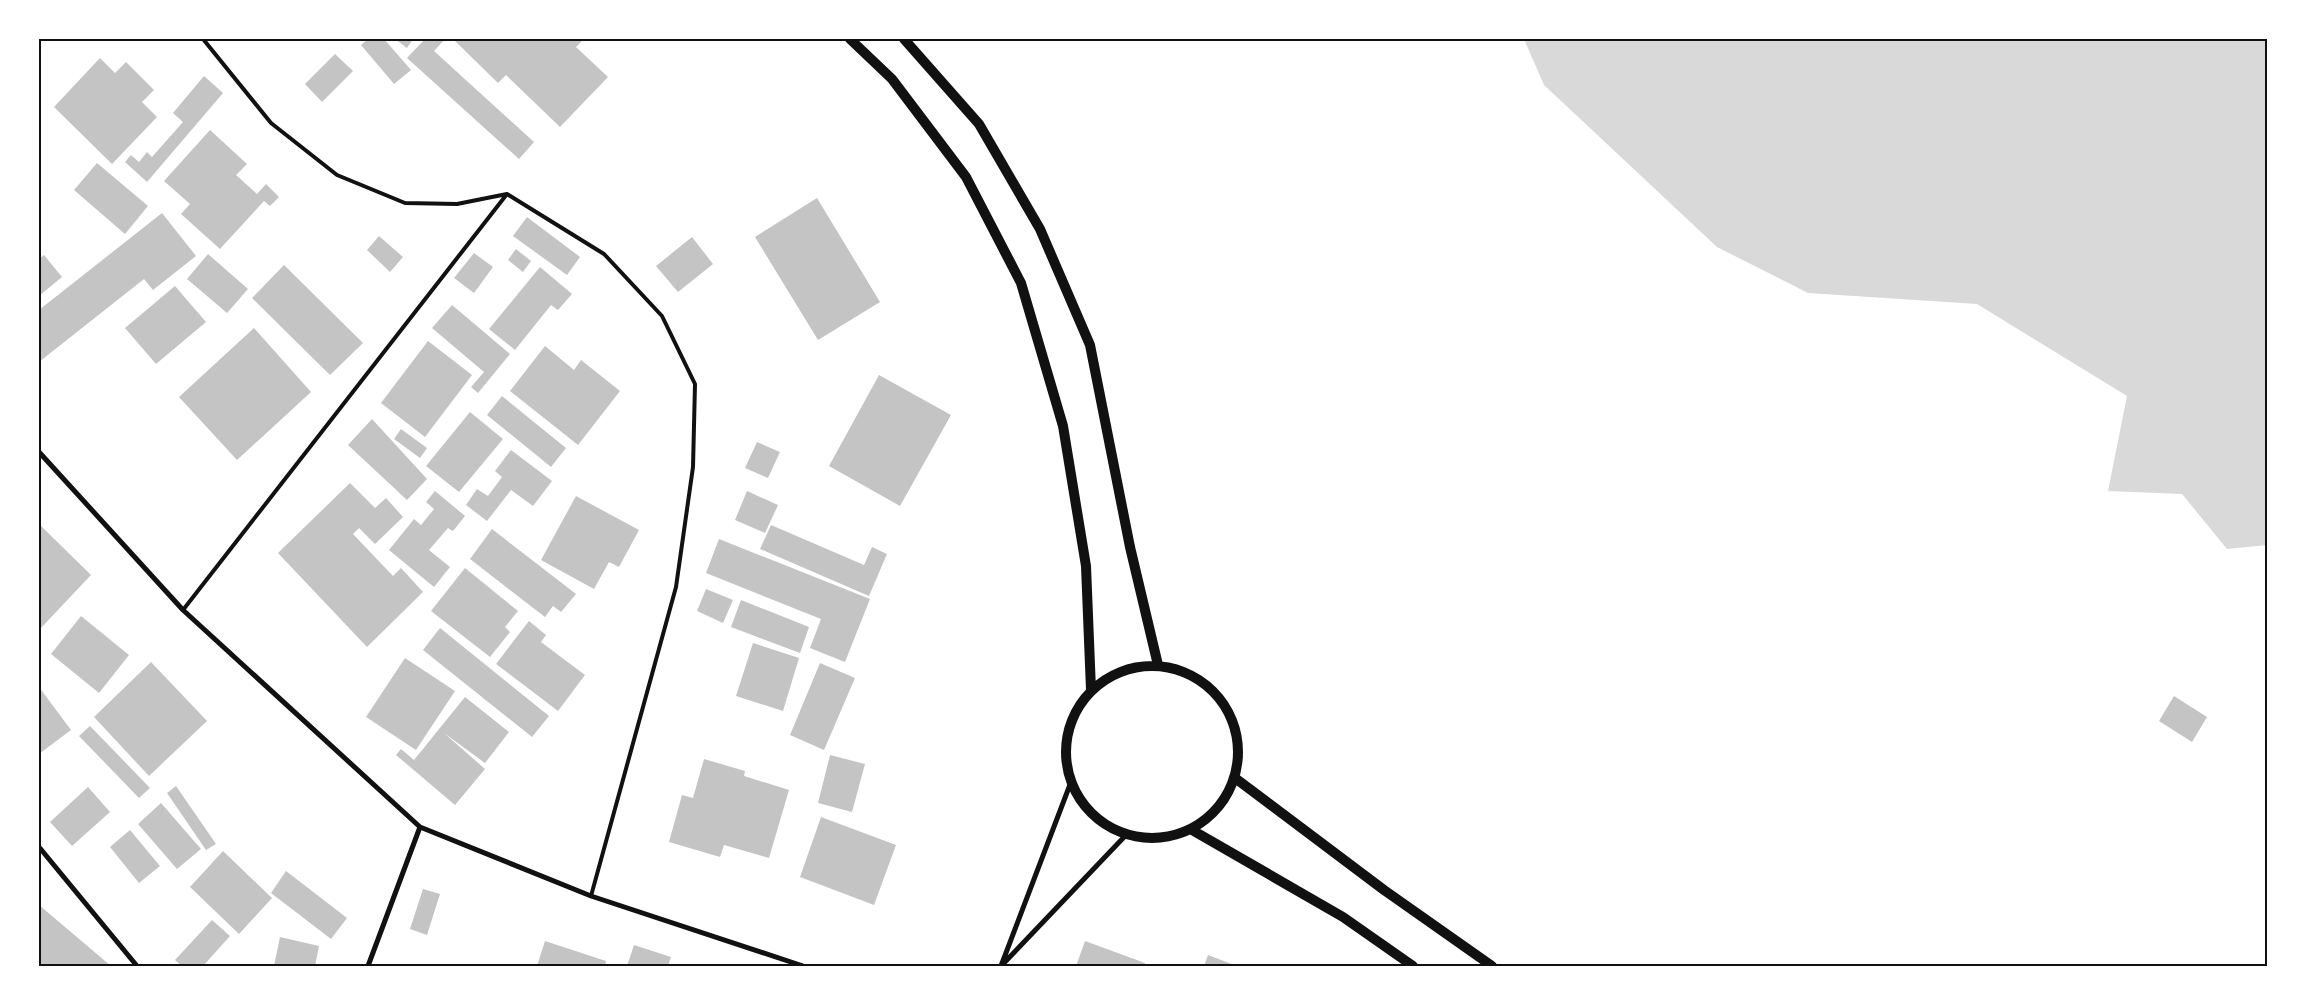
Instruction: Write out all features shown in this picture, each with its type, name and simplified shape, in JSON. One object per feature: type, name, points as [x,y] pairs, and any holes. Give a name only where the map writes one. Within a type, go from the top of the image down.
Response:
[{"type":"main road","points":[[850,39],[892,79],[966,177],[1021,283],[1063,426],[1086,566],[1091,690]]},
{"type":"main road","points":[[904,39],[979,124],[1040,229],[1090,344],[1130,546],[1158,665]]},
{"type":"main road","points":[[1158,665],[1188,673],[1214,691],[1232,717],[1239,747],[1235,778],[1218,809],[1192,830],[1170,838],[1148,840],[1126,835],[1102,824],[1083,806],[1071,782],[1065,749],[1073,717],[1091,690],[1111,675],[1134,667],[1158,665]]},
{"type":"main road","points":[[1235,778],[1384,890],[1492,966]]},
{"type":"main road","points":[[1192,830],[1342,917],[1413,966]]},
{"type":"street","points":[[39,452],[184,610],[420,827],[591,896],[803,966]]},
{"type":"street","points":[[1001,966],[1071,782]]},
{"type":"street","points":[[368,966],[420,827]]},
{"type":"street","points":[[1001,966],[1126,835]]},
{"type":"street","points":[[39,847],[137,966]]},
{"type":"lane","points":[[203,39],[271,123],[336,175],[406,203],[457,204],[508,194],[604,254],[662,316],[694,384],[692,467],[676,587],[591,896]]},
{"type":"lane","points":[[184,610],[508,194]]},
{"type":"shaded area","points":[[1524,39],[2267,39],[2267,545],[2227,549],[2182,494],[2108,491],[2127,396],[1977,304],[1808,293],[1717,247],[1544,85]]},
{"type":"building","points":[[368,39],[384,39],[411,70],[394,84],[361,45]]},
{"type":"building","points":[[395,39],[413,39],[407,48]]},
{"type":"building","points":[[425,39],[445,39],[434,51],[534,142],[519,159],[407,58]]},
{"type":"building","points":[[453,39],[584,39],[576,47],[608,77],[560,127],[506,75],[498,83]]},
{"type":"building","points":[[335,54],[353,71],[322,102],[305,84]]},
{"type":"building","points":[[100,58],[115,73],[126,62],[154,90],[142,102],[157,117],[112,164],[54,107]]},
{"type":"building","points":[[204,76],[223,93],[147,182],[125,162],[131,155],[139,162],[147,152],[152,157],[183,122],[173,113]]},
{"type":"building","points":[[210,130],[247,164],[236,175],[257,194],[266,184],[279,197],[270,206],[264,201],[220,249],[181,214],[190,204],[164,181]]},
{"type":"building","points":[[97,163],[148,206],[125,234],[74,190]]},
{"type":"building","points":[[817,198],[880,302],[818,340],[755,237]]},
{"type":"building","points":[[162,213],[196,256],[153,290],[144,279],[39,362],[39,310]]},
{"type":"building","points":[[527,217],[580,257],[567,275],[513,236]]},
{"type":"building","points":[[379,236],[403,257],[390,272],[367,250]]},
{"type":"building","points":[[692,237],[713,264],[678,292],[656,266]]},
{"type":"building","points":[[516,249],[531,261],[523,272],[508,260]]},
{"type":"building","points":[[474,253],[493,267],[474,293],[454,278]]},
{"type":"building","points":[[208,254],[248,289],[227,313],[187,279]]},
{"type":"building","points":[[44,255],[62,277],[39,296],[39,259]]},
{"type":"building","points":[[284,265],[363,343],[330,375],[252,298]]},
{"type":"building","points":[[540,267],[572,294],[558,310],[551,305],[515,350],[489,329]]},
{"type":"building","points":[[175,286],[206,322],[156,364],[125,328]]},
{"type":"building","points":[[452,305],[510,354],[478,393],[471,387],[484,372],[432,328]]},
{"type":"building","points":[[254,328],[311,392],[237,460],[179,397]]},
{"type":"building","points":[[428,341],[472,375],[425,437],[381,403]]},
{"type":"building","points":[[545,346],[574,370],[581,360],[620,391],[578,445],[510,391]]},
{"type":"building","points":[[879,375],[951,415],[900,506],[829,466]]},
{"type":"building","points":[[502,396],[566,448],[551,467],[487,415]]},
{"type":"building","points":[[470,412],[503,439],[459,492],[426,466]]},
{"type":"building","points":[[372,419],[427,479],[407,500],[348,445]]},
{"type":"building","points":[[401,429],[427,448],[420,458],[394,439]]},
{"type":"building","points":[[757,442],[780,452],[768,478],[745,468]]},
{"type":"building","points":[[511,450],[552,481],[533,506],[511,490],[487,521],[466,505],[477,489],[488,496],[502,477],[495,471]]},
{"type":"building","points":[[350,483],[375,508],[386,498],[403,517],[375,544],[359,528],[353,534],[393,576],[401,568],[423,592],[367,647],[278,553]]},
{"type":"building","points":[[435,491],[465,516],[453,531],[448,528],[429,550],[450,567],[434,587],[389,550],[414,519],[421,525],[434,509],[426,502]]},
{"type":"building","points":[[747,491],[778,505],[765,533],[735,520]]},
{"type":"building","points":[[576,496],[639,530],[619,567],[609,562],[594,589],[541,560]]},
{"type":"building","points":[[39,524],[91,575],[39,630]]},
{"type":"building","points":[[771,525],[864,565],[872,547],[887,554],[869,596],[760,549]]},
{"type":"building","points":[[492,529],[576,594],[561,612],[553,606],[545,617],[470,559]]},
{"type":"building","points":[[719,539],[870,599],[845,662],[810,648],[821,619],[706,573]]},
{"type":"building","points":[[465,568],[518,611],[505,627],[510,632],[490,657],[431,611]]},
{"type":"building","points":[[706,589],[733,600],[723,623],[697,611]]},
{"type":"building","points":[[741,600],[809,627],[800,653],[731,627]]},
{"type":"building","points":[[81,616],[129,655],[99,693],[51,654]]},
{"type":"building","points":[[529,621],[546,635],[541,642],[585,675],[558,711],[496,664]]},
{"type":"building","points":[[440,628],[549,716],[532,737],[423,650]]},
{"type":"building","points":[[753,643],[799,658],[783,711],[736,696]]},
{"type":"building","points":[[405,658],[455,691],[416,750],[366,717]]},
{"type":"building","points":[[151,662],[207,721],[149,776],[94,717]]},
{"type":"building","points":[[820,663],[855,678],[824,750],[790,735]]},
{"type":"building","points":[[39,687],[71,730],[39,754]]},
{"type":"building","points":[[2174,696],[2207,717],[2192,742],[2159,721]]},
{"type":"building","points":[[465,697],[509,732],[485,763],[444,733],[485,769],[455,805],[396,755],[401,749],[414,760]]},
{"type":"building","points":[[90,726],[150,788],[139,798],[79,736]]},
{"type":"building","points":[[830,755],[865,764],[852,812],[818,803]]},
{"type":"building","points":[[704,759],[745,771],[744,776],[789,790],[769,858],[724,845],[720,857],[669,842],[682,795],[693,798]]},
{"type":"building","points":[[176,786],[216,844],[206,850],[167,793]]},
{"type":"building","points":[[88,787],[110,812],[72,846],[50,822]]},
{"type":"building","points":[[161,803],[201,849],[177,869],[138,824]]},
{"type":"building","points":[[821,817],[896,845],[874,905],[800,877]]},
{"type":"building","points":[[130,830],[160,866],[139,883],[110,847]]},
{"type":"building","points":[[223,851],[272,898],[239,934],[190,887]]},
{"type":"building","points":[[286,871],[347,918],[331,939],[271,893]]},
{"type":"building","points":[[423,889],[440,894],[427,935],[410,929]]},
{"type":"building","points":[[39,905],[111,966],[49,966],[39,963]]},
{"type":"building","points":[[212,920],[230,936],[203,966],[182,966],[175,960]]},
{"type":"building","points":[[280,937],[319,946],[315,966],[274,966]]},
{"type":"building","points":[[545,941],[606,961],[605,966],[537,966]]},
{"type":"building","points":[[1085,941],[1145,963],[1144,966],[1076,966]]},
{"type":"building","points":[[634,945],[671,957],[668,966],[627,966]]},
{"type":"building","points":[[1208,955],[1237,966],[1204,966]]}]
